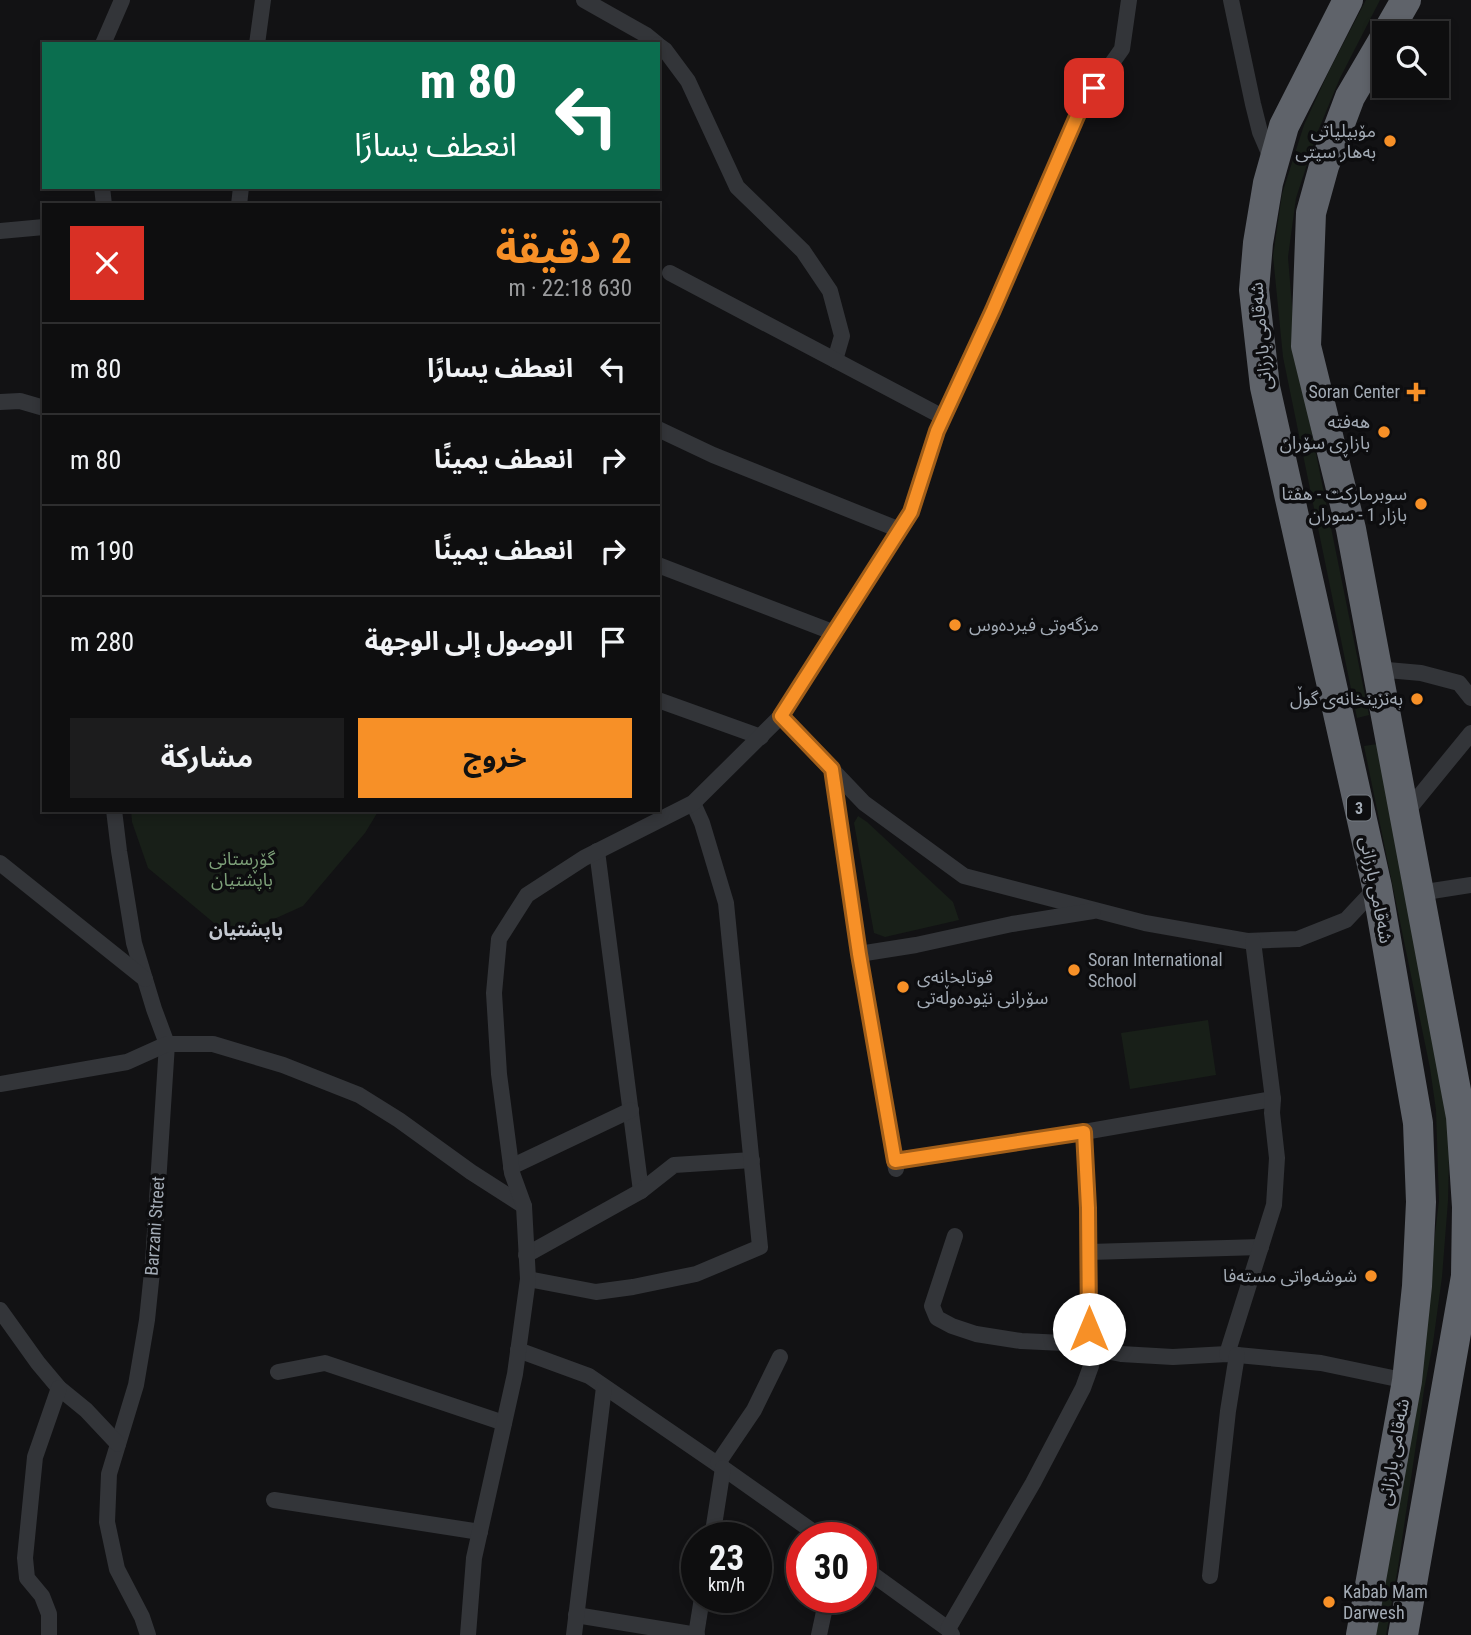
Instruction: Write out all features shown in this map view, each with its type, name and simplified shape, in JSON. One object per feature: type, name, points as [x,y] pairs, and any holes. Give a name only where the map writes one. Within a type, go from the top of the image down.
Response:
[{"type":"highway","name":"شەقامی بارزانی","points":[[1348,0],[1284,125],[1273,163],[1258,243],[1254,290],[1265,387],[1377,887],[1418,1123],[1421,1202],[1417,1286],[1407,1381],[1361,1635]]},
{"type":"highway","points":[[1394,21],[1406,0]]},
{"type":"highway","points":[[1372,59],[1350,97],[1324,166],[1311,213],[1306,346],[1350,529],[1419,893],[1461,1117],[1469,1207],[1466,1276],[1403,1635]]},
{"type":"highway","points":[[1346,748],[1359,733],[1379,730],[1388,734]]},
{"type":"street","points":[[104,42],[122,0]]},
{"type":"street","points":[[257,42],[263,0]]},
{"type":"street","points":[[584,0],[655,42]]},
{"type":"street","points":[[468,1635],[474,1558],[515,1374],[528,1279],[524,1206],[512,1173],[499,1074],[494,993],[499,939],[527,895],[584,858],[693,803],[781,716],[911,512],[937,431],[1081,107],[1122,49],[1129,0]]},
{"type":"street","points":[[1231,0],[1260,132],[1273,163]]},
{"type":"street","points":[[660,46],[688,81],[737,187],[803,251],[830,291],[842,336],[835,360]]},
{"type":"street","points":[[0,231],[42,227]]},
{"type":"street","points":[[670,273],[943,417]]},
{"type":"street","points":[[0,402],[20,401],[42,407]]},
{"type":"street","points":[[660,430],[713,455],[900,530]]},
{"type":"street","points":[[660,566],[835,633]]},
{"type":"street","points":[[1376,669],[1421,673],[1459,683],[1471,698]]},
{"type":"street","points":[[660,701],[761,737]]},
{"type":"street","points":[[781,716],[864,803],[964,876],[1144,923],[1247,941],[1298,939],[1346,920],[1377,887]]},
{"type":"street","points":[[1404,815],[1471,733]]},
{"type":"street","points":[[832,769],[859,954],[895,1165],[1273,1099]]},
{"type":"street","points":[[528,1279],[596,1292],[633,1287],[696,1274],[760,1247],[726,903],[702,823],[693,803]]},
{"type":"street","name":"Barzani Street","points":[[114,812],[134,943],[167,1044],[147,1320],[136,1385],[109,1474],[107,1522],[117,1569],[142,1617],[148,1635]]},
{"type":"street","points":[[597,851],[641,1191]]},
{"type":"street","points":[[0,863],[145,979]]},
{"type":"street","points":[[1419,893],[1471,885]]},
{"type":"street","points":[[859,954],[1099,910]]},
{"type":"street","points":[[1210,1576],[1232,1355],[1274,1205],[1277,1158],[1273,1099],[1254,940]]},
{"type":"street","points":[[0,1084],[127,1062],[167,1044],[213,1044],[283,1065],[359,1095],[524,1206]]},
{"type":"street","points":[[511,1167],[631,1110]]},
{"type":"street","points":[[877,1578],[950,1632],[1083,1388],[1091,1366],[1084,1132]]},
{"type":"street","points":[[526,1255],[641,1191],[674,1165],[752,1160]]},
{"type":"street","points":[[956,1236],[932,1306],[937,1318],[976,1334],[1021,1341],[1064,1343],[1121,1354],[1173,1357],[1232,1355],[1321,1363],[1407,1381]]},
{"type":"street","points":[[1089,1252],[1261,1247]]},
{"type":"street","points":[[0,1310],[37,1363],[118,1444]]},
{"type":"street","points":[[518,1350],[589,1376],[800,1522]]},
{"type":"street","points":[[714,1522],[720,1465],[754,1410],[780,1357]]},
{"type":"street","points":[[278,1372],[325,1363],[504,1423]]},
{"type":"street","points":[[574,1635],[604,1387]]},
{"type":"street","points":[[49,1635],[49,1614],[42,1596],[27,1578],[25,1558],[35,1457],[60,1388]]},
{"type":"street","points":[[274,1500],[480,1532]]},
{"type":"street","points":[[576,1615],[697,1635],[700,1613]]},
{"type":"street","points":[[819,1635],[824,1613]]},
{"type":"green space","points":[[1366,0],[1380,0],[1340,78],[1318,131],[1296,198],[1288,257],[1296,355],[1369,715],[1357,718],[1283,357],[1273,256],[1282,194],[1304,125]]},
{"type":"green space","points":[[1377,744],[1450,1111],[1448,1201],[1442,1277],[1386,1635],[1373,1635],[1439,1201],[1436,1110],[1430,1068],[1364,746]]},
{"type":"green space","name":"گۆڕستانی باپشتیان","points":[[131,812],[378,812],[365,833],[303,906],[232,938],[148,868]]},
{"type":"green space","points":[[858,816],[953,902],[959,920],[885,937],[874,933],[854,823]]},
{"type":"green space","points":[[1208,1020],[1216,1075],[1130,1089],[1121,1033]]},
{"type":"place","name":"مۆبیلیاتی بەهار سیتی","points":[[1390,141]]},
{"type":"place","name":"Soran Center","points":[[1416,392]]},
{"type":"place","name":"هەفتە بازاڕی سۆران","points":[[1384,432]]},
{"type":"place","name":"سوبرماركت - هفتا بازار 1 - سوران","points":[[1421,504]]},
{"type":"place","name":"مزگەوتی فیردەوس","points":[[955,625]]},
{"type":"place","name":"بەنزینخانەی گوڵ","points":[[1417,699]]},
{"type":"place","name":"Soran International School","points":[[1074,970]]},
{"type":"place","name":"قوتابخانەی سۆرانی نێودەوڵەتی","points":[[903,987]]},
{"type":"place","name":"شوشەواتی مستەفا","points":[[1371,1276]]},
{"type":"place","name":"Kabab Mam Darwesh","points":[[1329,1602]]},
{"type":"district","name":"باپشتیان","points":[[246,929]]},
{"type":"route","points":[[1089,1329],[1084,1132],[895,1161],[859,954],[832,769],[781,716],[911,512],[937,431],[1081,107],[1094,88]]}]
